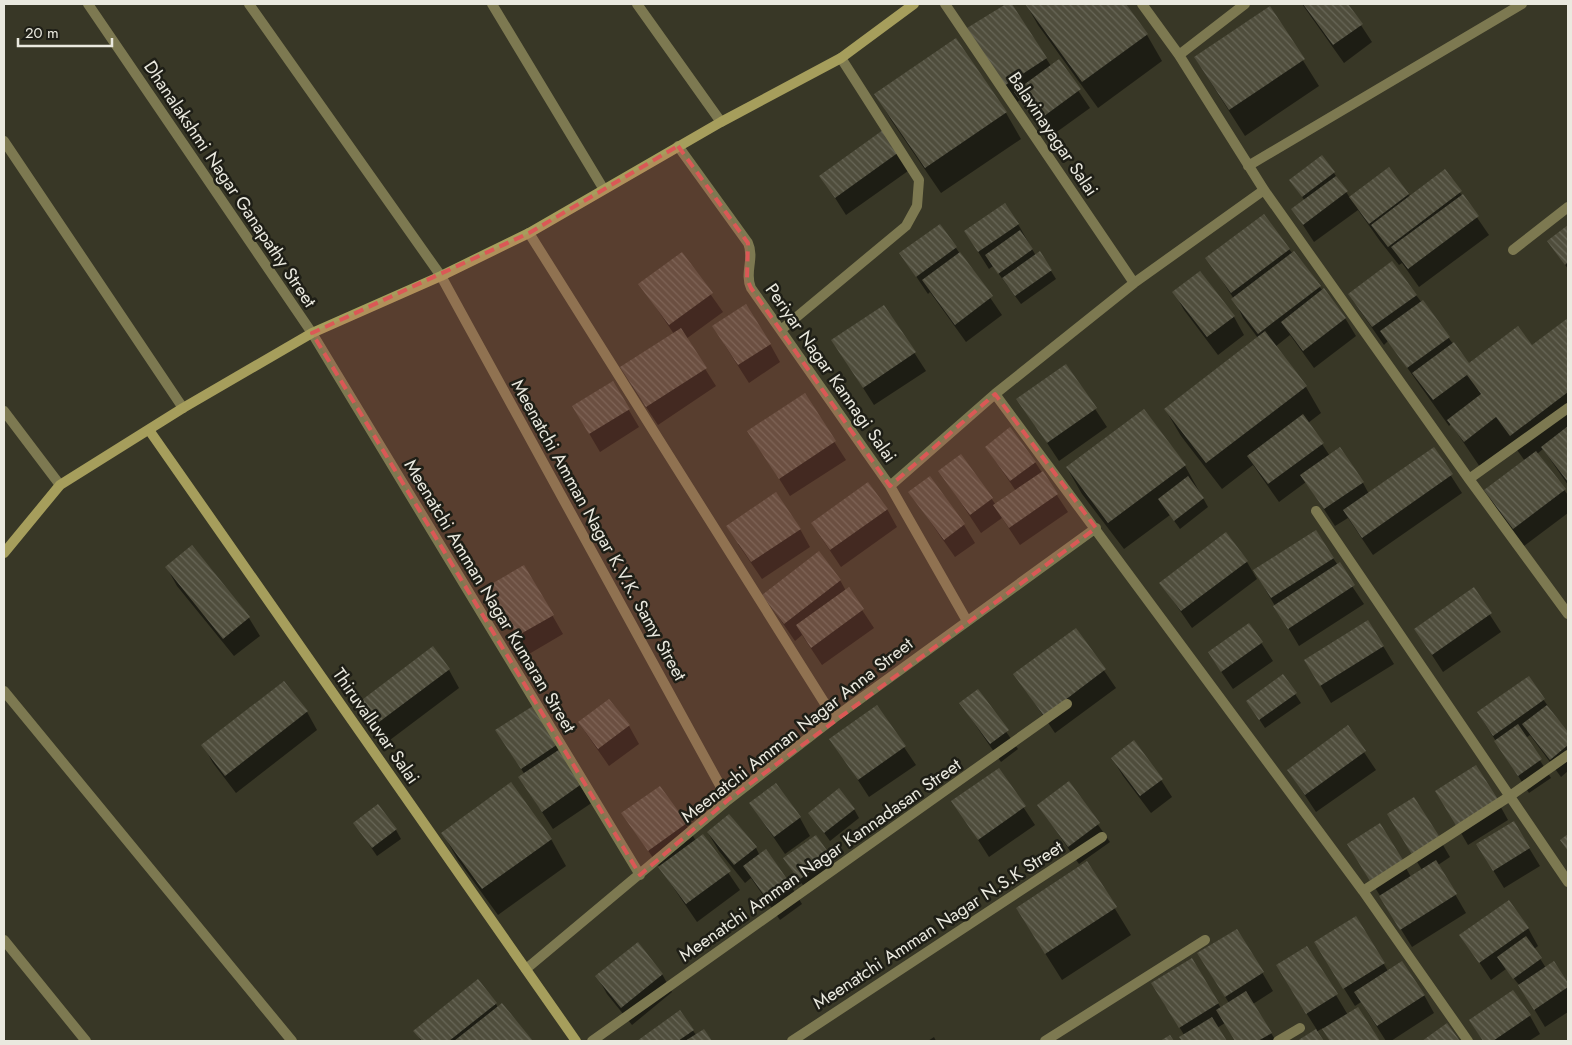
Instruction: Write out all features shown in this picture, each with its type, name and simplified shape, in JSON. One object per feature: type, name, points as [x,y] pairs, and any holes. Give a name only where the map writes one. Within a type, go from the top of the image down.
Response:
[{"type":"street","name":"Dhanalakshmi Nagar Ganapathy Street","points":[[88,4],[312,333]]},
{"type":"street","name":"Meenatchi Amman Nagar K.V.K. Samy Street","points":[[249,4],[441,276],[728,800]]},
{"type":"street","points":[[492,4],[603,188]]},
{"type":"street","points":[[637,4],[721,122]]},
{"type":"street","points":[[4,553],[60,485],[182,408],[312,333],[441,276],[529,233],[603,188],[678,146],[842,58],[914,4]]},
{"type":"street","name":"Balavinayagar Salai","points":[[945,4],[1134,283]]},
{"type":"street","points":[[1142,4],[1179,55],[1264,190],[1469,480],[1564,603],[1568,614]]},
{"type":"street","points":[[1179,55],[1245,4]]},
{"type":"street","points":[[1248,166],[1522,4]]},
{"type":"street","points":[[781,330],[906,226],[917,206],[919,180],[842,58]]},
{"type":"street","points":[[4,141],[182,408]]},
{"type":"street","name":"Periyar Nagar Kannagi Salai","points":[[678,146],[748,243],[750,249],[747,279],[890,486],[967,621]]},
{"type":"street","points":[[890,486],[995,394],[1134,283],[1264,190]]},
{"type":"street","points":[[1512,250],[1568,207]]},
{"type":"street","points":[[529,233],[834,718]]},
{"type":"street","name":"Meenatchi Amman Nagar Kumaran Street","points":[[312,333],[640,875]]},
{"type":"street","points":[[995,394],[1363,891],[1468,1041]]},
{"type":"street","points":[[1469,480],[1568,408]]},
{"type":"street","points":[[4,411],[60,485]]},
{"type":"street","name":"Thiruvalluvar Salai","points":[[149,430],[576,1041]]},
{"type":"street","points":[[1316,511],[1568,882]]},
{"type":"street","name":"Meenatchi Amman Nagar Anna Street","points":[[526,969],[728,800],[834,718],[1096,528]]},
{"type":"street","points":[[4,691],[292,1041]]},
{"type":"street","name":"Meenatchi Amman Nagar Kannadasan Street","points":[[592,1041],[1067,704]]},
{"type":"street","points":[[1363,891],[1510,796],[1568,755]]},
{"type":"street","name":"Meenatchi Amman Nagar N.S.K Street","points":[[792,1041],[1102,837]]},
{"type":"street","points":[[4,940],[86,1041]]},
{"type":"street","points":[[1045,1041],[1205,940]]},
{"type":"street","points":[[1278,1041],[1300,1028]]},
{"type":"highlighted area","points":[[678,146],[748,243],[747,279],[751,288],[890,486],[995,394],[1096,528],[728,800],[640,875],[312,333],[529,233]]},
{"type":"building","points":[[1006,4],[1012,4],[1047,58],[1004,86],[967,28]]},
{"type":"building","points":[[1025,4],[1126,4],[1148,34],[1082,82]]},
{"type":"building","points":[[1303,4],[1348,4],[1363,24],[1333,45]]},
{"type":"building","points":[[1270,6],[1305,59],[1229,110],[1194,57]]},
{"type":"building","points":[[956,38],[1007,112],[925,168],[874,94]]},
{"type":"building","points":[[1059,59],[1081,89],[1036,122],[1014,92]]},
{"type":"building","points":[[883,130],[899,152],[835,198],[819,176]]},
{"type":"building","points":[[1322,155],[1335,172],[1302,197],[1289,180]]},
{"type":"building","points":[[1389,167],[1409,194],[1369,224],[1349,197]]},
{"type":"building","points":[[1445,169],[1462,191],[1388,247],[1371,225]]},
{"type":"building","points":[[1336,176],[1348,191],[1303,225],[1291,209]]},
{"type":"building","points":[[1463,194],[1479,216],[1408,269],[1391,247]]},
{"type":"building","points":[[1005,203],[1019,224],[978,252],[964,231]]},
{"type":"building","points":[[1264,214],[1290,249],[1231,293],[1205,258]]},
{"type":"building","points":[[940,224],[957,247],[916,277],[899,253]]},
{"type":"building","points":[[1568,225],[1568,262],[1565,265],[1547,241]]},
{"type":"building","points":[[1020,230],[1033,249],[998,274],[985,255]]},
{"type":"building","points":[[1040,251],[1052,270],[1015,296],[1002,278]]},
{"type":"building","points":[[1294,251],[1321,286],[1258,334],[1231,299]]},
{"type":"building","points":[[682,252],[713,293],[669,325],[638,284]]},
{"type":"building","points":[[960,252],[993,296],[955,325],[922,280]]},
{"type":"building","points":[[1392,261],[1417,295],[1372,327],[1348,294]]},
{"type":"building","points":[[1200,271],[1235,316],[1207,337],[1172,292]]},
{"type":"building","points":[[1324,288],[1346,318],[1303,351],[1281,322]]},
{"type":"building","points":[[1423,300],[1450,337],[1407,368],[1380,331]]},
{"type":"building","points":[[746,304],[771,344],[738,365],[712,326]]},
{"type":"building","points":[[884,305],[916,352],[863,388],[831,340]]},
{"type":"building","points":[[1568,318],[1568,392],[1510,436],[1496,417],[1464,442],[1447,420],[1481,394],[1467,375],[1433,400],[1412,373],[1454,342],[1469,363],[1518,326],[1532,345]]},
{"type":"building","points":[[681,328],[707,368],[646,407],[620,367]]},
{"type":"building","points":[[1265,331],[1307,386],[1206,463],[1164,409]]},
{"type":"building","points":[[1066,364],[1097,408],[1047,443],[1016,399]]},
{"type":"building","points":[[613,381],[630,409],[589,434],[572,406]]},
{"type":"building","points":[[805,393],[836,441],[779,479],[747,431]]},
{"type":"building","points":[[1144,409],[1186,465],[1108,523],[1066,467]]},
{"type":"building","points":[[1303,414],[1324,443],[1268,484],[1247,456]]},
{"type":"building","points":[[1568,426],[1568,482],[1541,447]]},
{"type":"building","points":[[1010,427],[1036,462],[1010,481],[985,447]]},
{"type":"building","points":[[1340,447],[1364,482],[1324,509],[1300,475]]},
{"type":"building","points":[[1434,447],[1453,474],[1362,538],[1343,510]]},
{"type":"building","points":[[1536,451],[1566,489],[1513,529],[1484,490]]},
{"type":"building","points":[[961,454],[993,498],[970,515],[938,471]]},
{"type":"building","points":[[1043,471],[1058,494],[1009,528],[993,505]]},
{"type":"building","points":[[930,476],[965,524],[944,540],[908,492]]},
{"type":"building","points":[[1188,476],[1204,498],[1174,521],[1158,499]]},
{"type":"building","points":[[868,482],[888,509],[830,550],[811,523]]},
{"type":"building","points":[[776,492],[801,529],[751,562],[726,526]]},
{"type":"building","points":[[1316,530],[1334,558],[1271,598],[1253,570]]},
{"type":"building","points":[[1226,532],[1248,561],[1181,611],[1159,583]]},
{"type":"building","points":[[192,545],[250,617],[223,639],[165,567]]},
{"type":"building","points":[[819,551],[841,580],[784,624],[762,595]]},
{"type":"building","points":[[1340,562],[1355,585],[1288,629],[1273,606]]},
{"type":"building","points":[[524,565],[554,615],[517,636],[488,586]]},
{"type":"building","points":[[849,587],[864,609],[811,648],[796,625]]},
{"type":"building","points":[[1474,587],[1492,613],[1432,655],[1414,629]]},
{"type":"building","points":[[1368,620],[1384,646],[1320,686],[1304,660]]},
{"type":"building","points":[[1249,623],[1263,642],[1221,672],[1208,652]]},
{"type":"building","points":[[1076,628],[1106,669],[1044,716],[1013,674]]},
{"type":"building","points":[[433,646],[450,669],[371,728],[354,706]]},
{"type":"building","points":[[1283,674],[1297,693],[1259,720],[1246,701]]},
{"type":"building","points":[[1529,676],[1545,699],[1493,736],[1477,712]]},
{"type":"building","points":[[284,681],[308,711],[225,776],[201,745]]},
{"type":"building","points":[[978,689],[1009,730],[990,744],[959,703]]},
{"type":"building","points":[[609,699],[630,725],[598,749],[578,722]]},
{"type":"building","points":[[877,705],[906,746],[858,780],[829,739]]},
{"type":"building","points":[[1547,705],[1568,732],[1568,745],[1550,760],[1522,724]]},
{"type":"building","points":[[533,706],[558,744],[521,769],[495,730]]},
{"type":"building","points":[[1518,724],[1542,759],[1518,776],[1494,741]]},
{"type":"building","points":[[1348,725],[1366,751],[1305,795],[1287,770]]},
{"type":"building","points":[[1134,740],[1163,779],[1140,796],[1111,758]]},
{"type":"building","points":[[560,749],[583,783],[542,812],[518,777]]},
{"type":"building","points":[[1476,765],[1499,801],[1457,827],[1435,791]]},
{"type":"building","points":[[999,768],[1026,806],[978,840],[951,801]]},
{"type":"building","points":[[1069,781],[1100,823],[1068,847],[1037,805]]},
{"type":"building","points":[[511,782],[552,839],[482,889],[441,833]]},
{"type":"building","points":[[776,783],[801,817],[774,837],[749,803]]},
{"type":"building","points":[[660,786],[687,823],[648,851],[621,813]]},
{"type":"building","points":[[839,788],[855,809],[824,833],[808,813]]},
{"type":"building","points":[[1414,797],[1441,839],[1413,856],[1387,814]]},
{"type":"building","points":[[378,804],[397,829],[372,848],[353,823]]},
{"type":"building","points":[[729,814],[757,847],[734,865],[707,832]]},
{"type":"building","points":[[1514,821],[1530,848],[1493,871],[1476,844]]},
{"type":"building","points":[[1380,823],[1403,860],[1370,881],[1347,844]]},
{"type":"building","points":[[703,834],[731,871],[686,904],[658,867]]},
{"type":"building","points":[[1568,834],[1568,851],[1560,840]]},
{"type":"building","points":[[816,835],[831,856],[799,880],[783,858]]},
{"type":"building","points":[[766,849],[792,886],[769,902],[743,866]]},
{"type":"building","points":[[1436,860],[1457,894],[1400,930],[1379,896]]},
{"type":"building","points":[[1087,861],[1117,907],[1045,954],[1016,908]]},
{"type":"building","points":[[1509,900],[1529,928],[1479,963],[1459,935]]},
{"type":"building","points":[[1356,916],[1385,963],[1343,989],[1314,942]]},
{"type":"building","points":[[1237,929],[1264,972],[1225,997],[1197,953]]},
{"type":"building","points":[[1526,936],[1542,958],[1513,979],[1497,957]]},
{"type":"building","points":[[638,942],[663,974],[621,1008],[595,976]]},
{"type":"building","points":[[1307,946],[1338,994],[1306,1014],[1276,965]]},
{"type":"building","points":[[1192,958],[1219,1003],[1179,1028],[1151,983]]},
{"type":"building","points":[[1402,961],[1425,995],[1377,1026],[1354,992]]},
{"type":"building","points":[[1554,961],[1568,983],[1568,987],[1534,1010],[1518,985]]},
{"type":"building","points":[[478,979],[497,1003],[449,1041],[422,1041],[413,1031]]},
{"type":"building","points":[[1513,990],[1531,1015],[1493,1041],[1483,1041],[1469,1020]]},
{"type":"building","points":[[1246,991],[1272,1033],[1258,1041],[1235,1041],[1216,1010]]},
{"type":"building","points":[[502,1003],[533,1041],[454,1041]]},
{"type":"building","points":[[1358,1007],[1380,1041],[1330,1041],[1322,1029]]},
{"type":"building","points":[[680,1010],[694,1030],[678,1041],[637,1041]]},
{"type":"building","points":[[1212,1017],[1227,1041],[1182,1041],[1179,1037]]},
{"type":"building","points":[[1447,1023],[1460,1041],[1422,1041]]},
{"type":"building","points":[[704,1029],[712,1041],[685,1041]]},
{"type":"building","points":[[1316,1029],[1324,1041],[1297,1041]]},
{"type":"building","points":[[1170,1035],[1174,1041],[1160,1041]]}]
